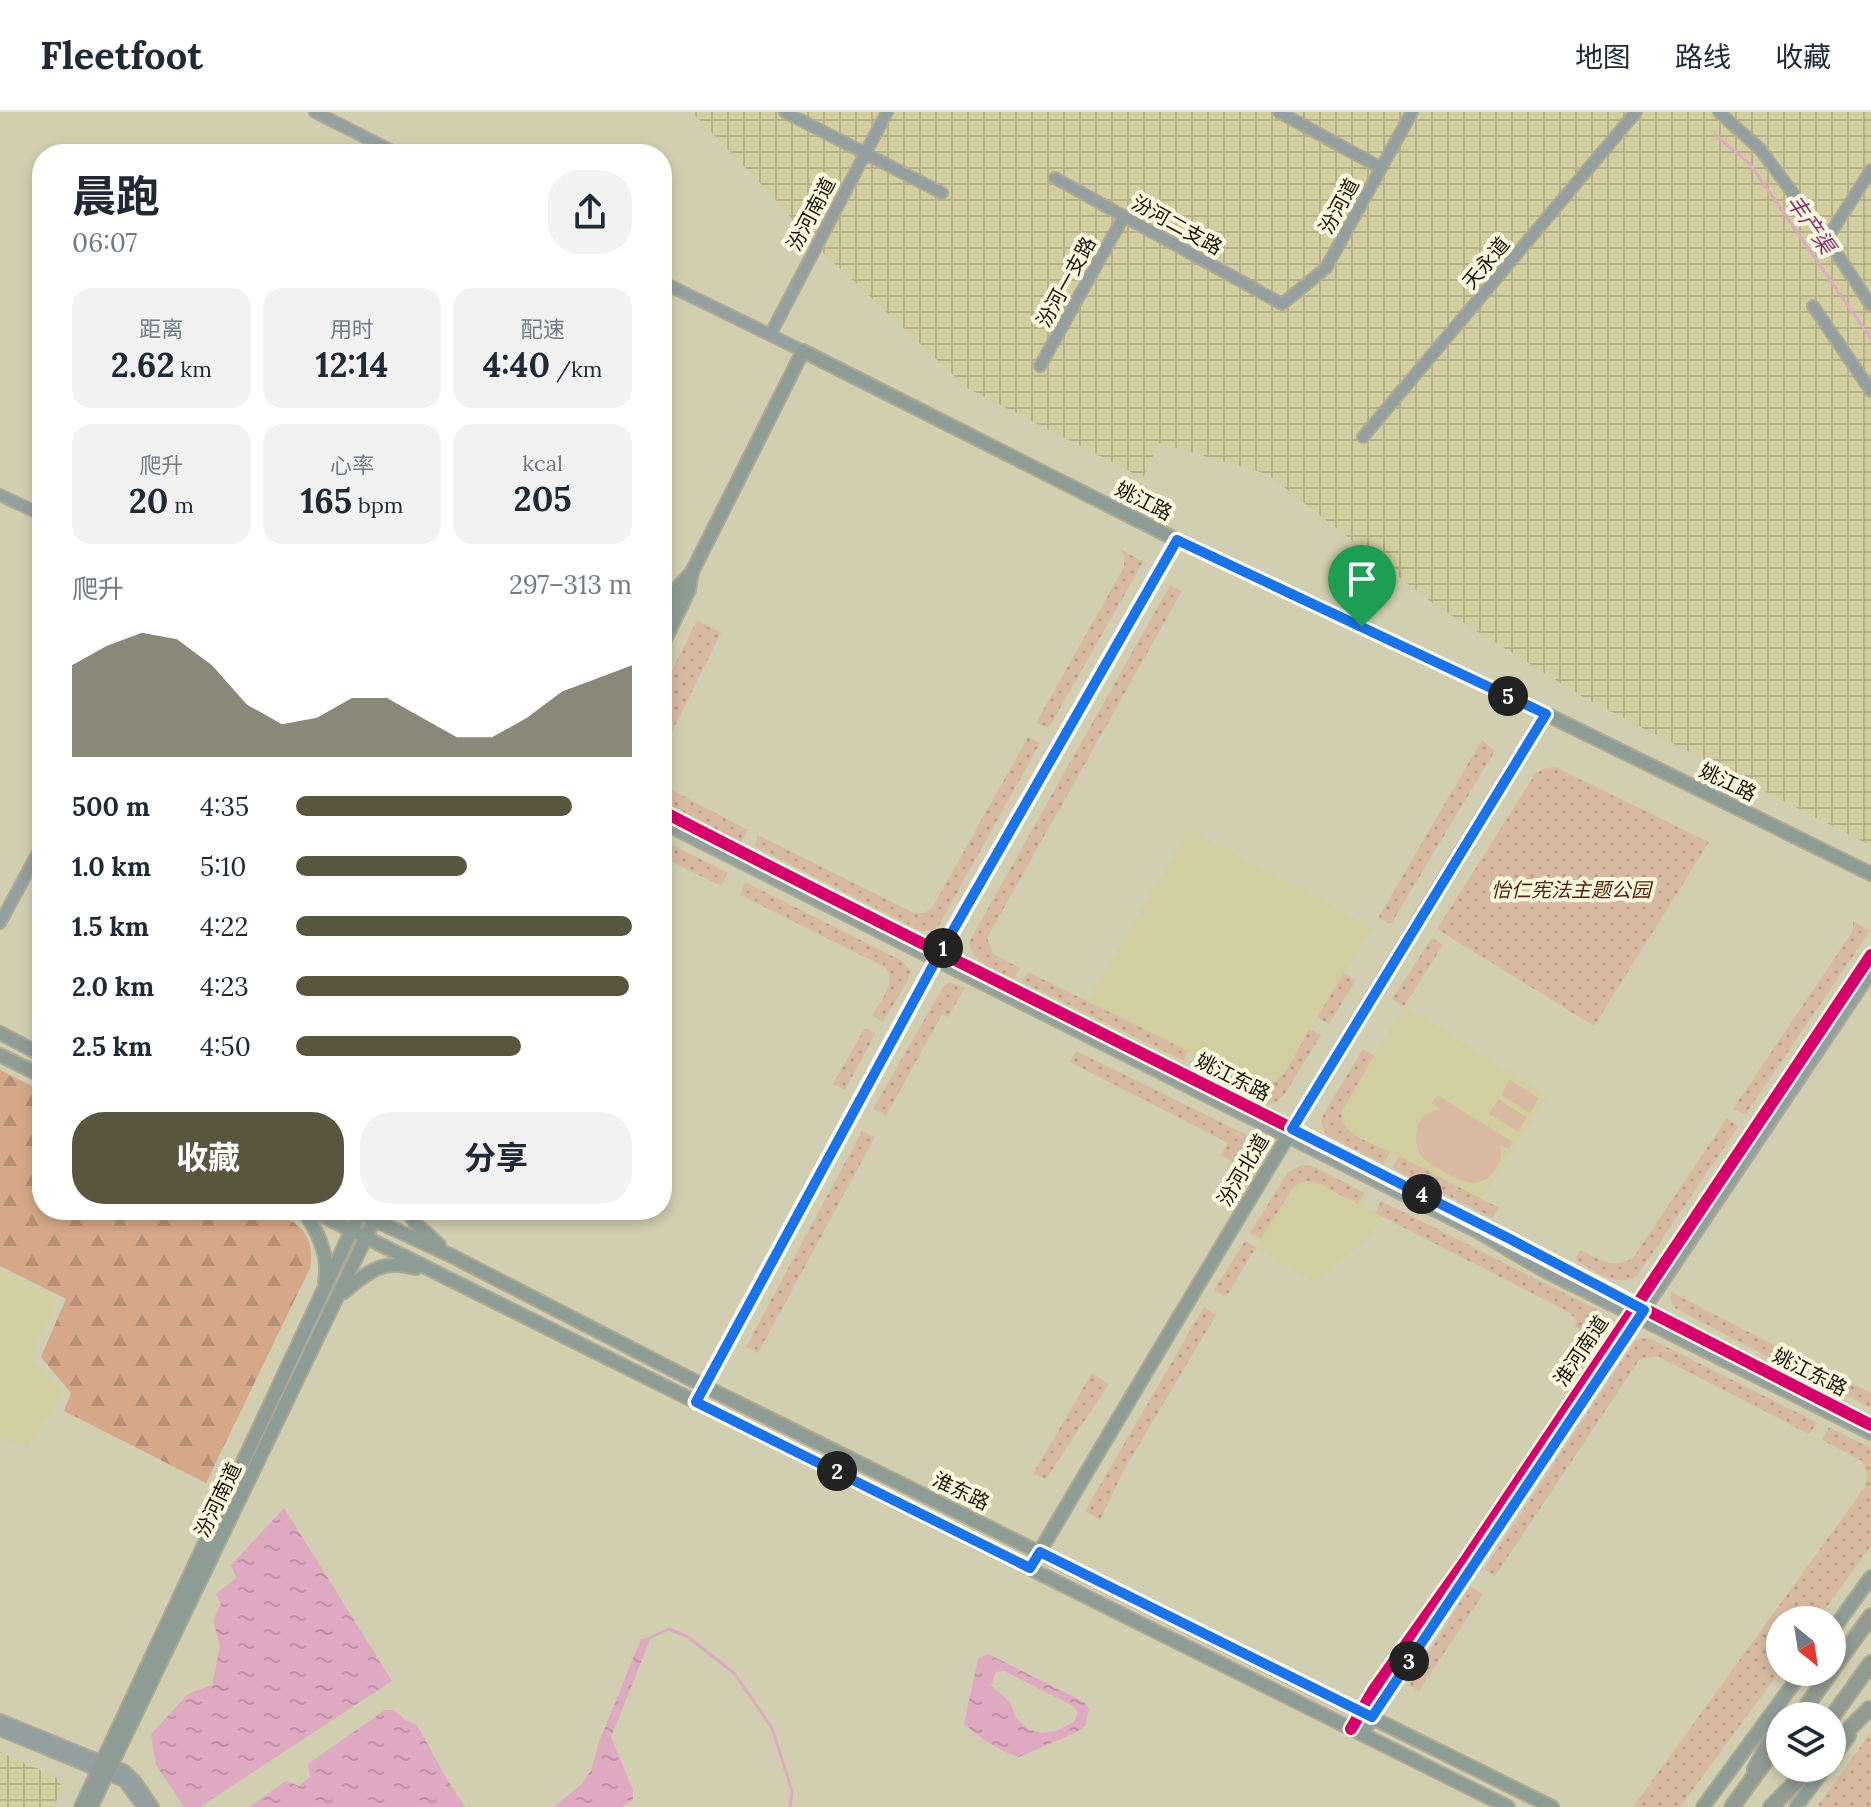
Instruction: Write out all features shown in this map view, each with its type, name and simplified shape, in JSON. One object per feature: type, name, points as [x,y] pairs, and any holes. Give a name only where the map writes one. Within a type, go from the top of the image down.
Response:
[{"type":"highway","points":[[1846,1650],[1871,1616]]},
{"type":"highway","points":[[1843,1702],[1871,1663]]},
{"type":"highway","points":[[1846,1732],[1870,1708]]},
{"type":"highway","points":[[1735,1803],[1766,1760]]},
{"type":"highway","points":[[1771,1807],[1788,1782]]},
{"type":"highway","points":[[1771,1807],[1796,1782]]},
{"type":"main road","name":"姚江路","points":[[803,351],[1177,540],[1546,714],[1871,874]]},
{"type":"main road","points":[[672,600],[679,586],[692,572],[803,351]]},
{"type":"main road","points":[[672,625],[689,590],[692,572]]},
{"type":"main road","name":"汾河北道","points":[[1030,1568],[1289,1132],[1546,714]]},
{"type":"main road","points":[[0,1033],[32,1050]]},
{"type":"main road","points":[[0,1055],[32,1071]]},
{"type":"main road","points":[[309,1220],[320,1239],[327,1274],[324,1291]]},
{"type":"main road","name":"淮东路","points":[[330,1220],[1508,1807]]},
{"type":"main road","name":"汾河南道","points":[[91,1807],[105,1769],[355,1220]]},
{"type":"main road","name":"汾河南道","points":[[81,1807],[105,1769],[375,1220]]},
{"type":"main road","name":"淮东路","points":[[385,1220],[704,1386],[1552,1807]]},
{"type":"main road","points":[[414,1220],[454,1257]]},
{"type":"main road","points":[[338,1297],[364,1276],[386,1264],[407,1265],[433,1272]]},
{"type":"main road","points":[[1846,1612],[1871,1577]]},
{"type":"main road","points":[[1703,1807],[1793,1686]]},
{"type":"main road","points":[[1846,1740],[1870,1708]]},
{"type":"main road","points":[[1735,1803],[1766,1746]]},
{"type":"main road","points":[[1796,1807],[1815,1782]]},
{"type":"street","points":[[315,112],[378,144]]},
{"type":"street","points":[[785,112],[942,193]]},
{"type":"street","name":"汾河南道","points":[[770,335],[887,112]]},
{"type":"street","points":[[1279,112],[1381,168]]},
{"type":"street","name":"汾河道","points":[[1282,304],[1326,268],[1412,112]]},
{"type":"street","name":"天永道","points":[[1363,437],[1636,112]]},
{"type":"street","points":[[1719,112],[1760,149],[1827,239],[1871,305]]},
{"type":"street","points":[[1827,239],[1871,170]]},
{"type":"street","name":"汾河二支路","points":[[1055,178],[1282,304]]},
{"type":"street","name":"汾河一支路","points":[[1040,366],[1124,216]]},
{"type":"street","name":"姚江路","points":[[672,287],[803,351]]},
{"type":"street","points":[[1813,306],[1871,391]]},
{"type":"street","points":[[0,487],[32,502]]},
{"type":"street","points":[[0,495],[32,510]]},
{"type":"street","points":[[696,1402],[938,957],[1177,540]]},
{"type":"street","name":"姚江东路","points":[[672,816],[938,957]]},
{"type":"street","name":"姚江东路","points":[[672,828],[1510,1239],[1637,1313],[1871,1434]]},
{"type":"street","points":[[0,923],[32,864]]},
{"type":"street","name":"淮河南道","points":[[1637,1313],[1871,955]]},
{"type":"street","name":"淮河南道","points":[[1357,1732],[1366,1714],[1637,1313],[1871,973]]},
{"type":"street","name":"姚江东路","points":[[1637,1313],[1871,1425]]},
{"type":"street","points":[[0,1720],[105,1769],[129,1785],[143,1807]]},
{"type":"street","points":[[0,1730],[105,1769],[125,1771],[153,1807]]},
{"type":"shaded area","points":[[692,112],[1871,112],[1871,846],[1583,697],[1435,605],[1267,474],[1159,443],[1143,478],[967,388],[814,244]]},
{"type":"shaded area","points":[[1189,829],[1372,928],[1280,1078],[1271,1084],[1254,1084],[1087,1002]]},
{"type":"shaded area","points":[[1404,1006],[1547,1096],[1482,1199],[1347,1130],[1342,1120],[1341,1113]]},
{"type":"shaded area","points":[[1307,1181],[1315,1182],[1383,1217],[1368,1238],[1315,1282],[1256,1247],[1294,1186]]},
{"type":"shaded area","points":[[0,1272],[58,1301],[30,1356],[63,1394],[27,1448],[0,1435]]},
{"type":"shaded area","points":[[0,1752],[56,1777],[63,1788],[53,1807],[0,1807]]},
{"type":"green space","points":[[1120,549],[1143,562],[1049,728],[1036,723],[1124,567]]},
{"type":"green space","points":[[1170,585],[1182,591],[987,938],[993,954],[1020,968],[1014,979],[980,961],[969,942]]},
{"type":"green space","points":[[697,620],[721,633],[672,731],[672,671]]},
{"type":"green space","points":[[1028,737],[1040,743],[938,927],[929,931],[921,931],[754,846],[758,835],[914,913],[924,913],[932,908]]},
{"type":"green space","points":[[1482,740],[1495,751],[1391,924],[1378,918]]},
{"type":"green space","name":"怡仁宪法主题公园","points":[[1555,767],[1709,842],[1594,1026],[1437,929],[1534,776],[1542,769]]},
{"type":"green space","points":[[672,790],[748,830],[741,842],[672,806]]},
{"type":"green space","points":[[672,845],[728,873],[721,886],[672,862]]},
{"type":"green space","points":[[745,882],[902,961],[911,971],[883,1022],[872,1015],[889,985],[885,967],[740,895]]},
{"type":"green space","points":[[1853,921],[1870,931],[1745,1115],[1733,1109],[1851,934]]},
{"type":"green space","points":[[1432,938],[1443,945],[1404,1006],[1392,999]]},
{"type":"green space","points":[[1028,972],[1188,1051],[1184,1061],[1022,982]]},
{"type":"green space","points":[[1344,973],[1356,980],[1329,1024],[1317,1017]]},
{"type":"green space","points":[[950,982],[965,988],[948,1017],[942,1014],[886,1116],[873,1109],[943,987]]},
{"type":"green space","points":[[865,1028],[876,1033],[845,1090],[833,1084]]},
{"type":"green space","points":[[1309,1029],[1321,1035],[1284,1095],[1276,1102],[1267,1104],[1197,1073],[1205,1060],[1253,1083],[1272,1083],[1287,1068]]},
{"type":"green space","points":[[1363,1049],[1374,1056],[1341,1113],[1347,1128],[1353,1133],[1390,1152],[1384,1164],[1326,1135],[1321,1122]]},
{"type":"green space","points":[[1076,1051],[1247,1135],[1250,1153],[1241,1167],[1221,1155],[1228,1143],[1070,1062]]},
{"type":"green space","points":[[0,1070],[32,1086],[32,1220],[289,1220],[304,1232],[311,1256],[310,1268],[206,1483],[64,1411],[71,1393],[41,1357],[66,1299],[0,1266]]},
{"type":"green space","points":[[1510,1080],[1539,1098],[1530,1113],[1501,1095]]},
{"type":"green space","points":[[1437,1095],[1513,1142],[1509,1149],[1500,1145],[1499,1164],[1481,1182],[1461,1180],[1422,1157],[1417,1130],[1424,1116],[1441,1109],[1432,1103]]},
{"type":"green space","points":[[1498,1099],[1527,1117],[1518,1132],[1489,1114]]},
{"type":"green space","points":[[1727,1118],[1738,1127],[1637,1276],[1613,1279],[1575,1260],[1580,1250],[1613,1263],[1633,1258]]},
{"type":"green space","points":[[862,1131],[875,1137],[758,1353],[746,1347]]},
{"type":"green space","points":[[1399,1156],[1499,1208],[1492,1218],[1392,1168]]},
{"type":"green space","points":[[1302,1165],[1312,1166],[1365,1193],[1358,1204],[1315,1182],[1306,1181],[1294,1186],[1261,1239],[1250,1233],[1288,1172]]},
{"type":"green space","points":[[1381,1201],[1598,1310],[1601,1323],[1587,1350],[1577,1344],[1584,1334],[1575,1326],[1577,1321],[1569,1312],[1375,1213]]},
{"type":"green space","points":[[1245,1241],[1256,1247],[1226,1297],[1214,1290]]},
{"type":"green space","points":[[1671,1292],[1797,1357],[1791,1369],[1675,1308],[1671,1302]]},
{"type":"green space","points":[[1204,1307],[1216,1315],[1125,1468],[1100,1520],[1085,1511]]},
{"type":"green space","points":[[1651,1339],[1818,1423],[1809,1434],[1657,1356],[1639,1360],[1495,1576],[1484,1569],[1635,1341]]},
{"type":"green space","points":[[1812,1364],[1871,1393],[1871,1408],[1807,1376]]},
{"type":"green space","points":[[1092,1373],[1109,1384],[1046,1479],[1033,1474]]},
{"type":"green space","points":[[1829,1427],[1871,1448],[1871,1546],[1827,1606],[1779,1606],[1865,1487],[1867,1474],[1862,1461],[1822,1440]]},
{"type":"green space","points":[[1470,1586],[1483,1594],[1419,1691],[1409,1685]]},
{"type":"green space","points":[[1766,1624],[1766,1686],[1769,1686],[1680,1807],[1633,1807]]},
{"type":"green space","points":[[1871,1732],[1871,1807],[1817,1807],[1835,1782],[1846,1782],[1846,1767]]},
{"type":"water","points":[[284,1508],[392,1681],[200,1807],[184,1807],[156,1765],[151,1734],[188,1694],[212,1685],[220,1646],[213,1620],[221,1604],[216,1594],[236,1578],[231,1565]]},
{"type":"water","points":[[651,1637],[611,1737],[633,1790],[633,1799],[623,1807],[554,1807],[583,1783],[591,1770],[599,1742],[641,1639]]},
{"type":"water","points":[[988,1654],[1084,1702],[1089,1709],[1085,1726],[1019,1757],[990,1744],[964,1724],[978,1659]],"holes":[[[1004,1671],[1073,1706],[1078,1712],[1074,1722],[1056,1731],[1041,1733],[1028,1729],[1016,1718],[1010,1702],[991,1686],[996,1672]]]},
{"type":"water","points":[[385,1710],[394,1710],[417,1725],[465,1807],[249,1807],[286,1781],[299,1786],[310,1777],[308,1764]]},
{"type":"waterway","name":"丰产渠","points":[[1715,135],[1750,164],[1871,339]]},
{"type":"waterway","points":[[651,1637],[669,1629],[688,1637],[734,1673],[772,1728],[792,1791],[790,1807]]},
{"type":"cycle path","points":[[696,1402],[936,960],[1177,540]]},
{"type":"cycle path","points":[[672,816],[1871,1425]]},
{"type":"cycle path","points":[[1351,1729],[1373,1691],[1464,1563],[1871,955]]},
{"type":"route","points":[[1177,540],[1362,627],[1546,714],[1292,1129],[1644,1310],[1372,1717],[1040,1552],[1030,1568],[696,1402],[936,960],[1177,540]]}]
